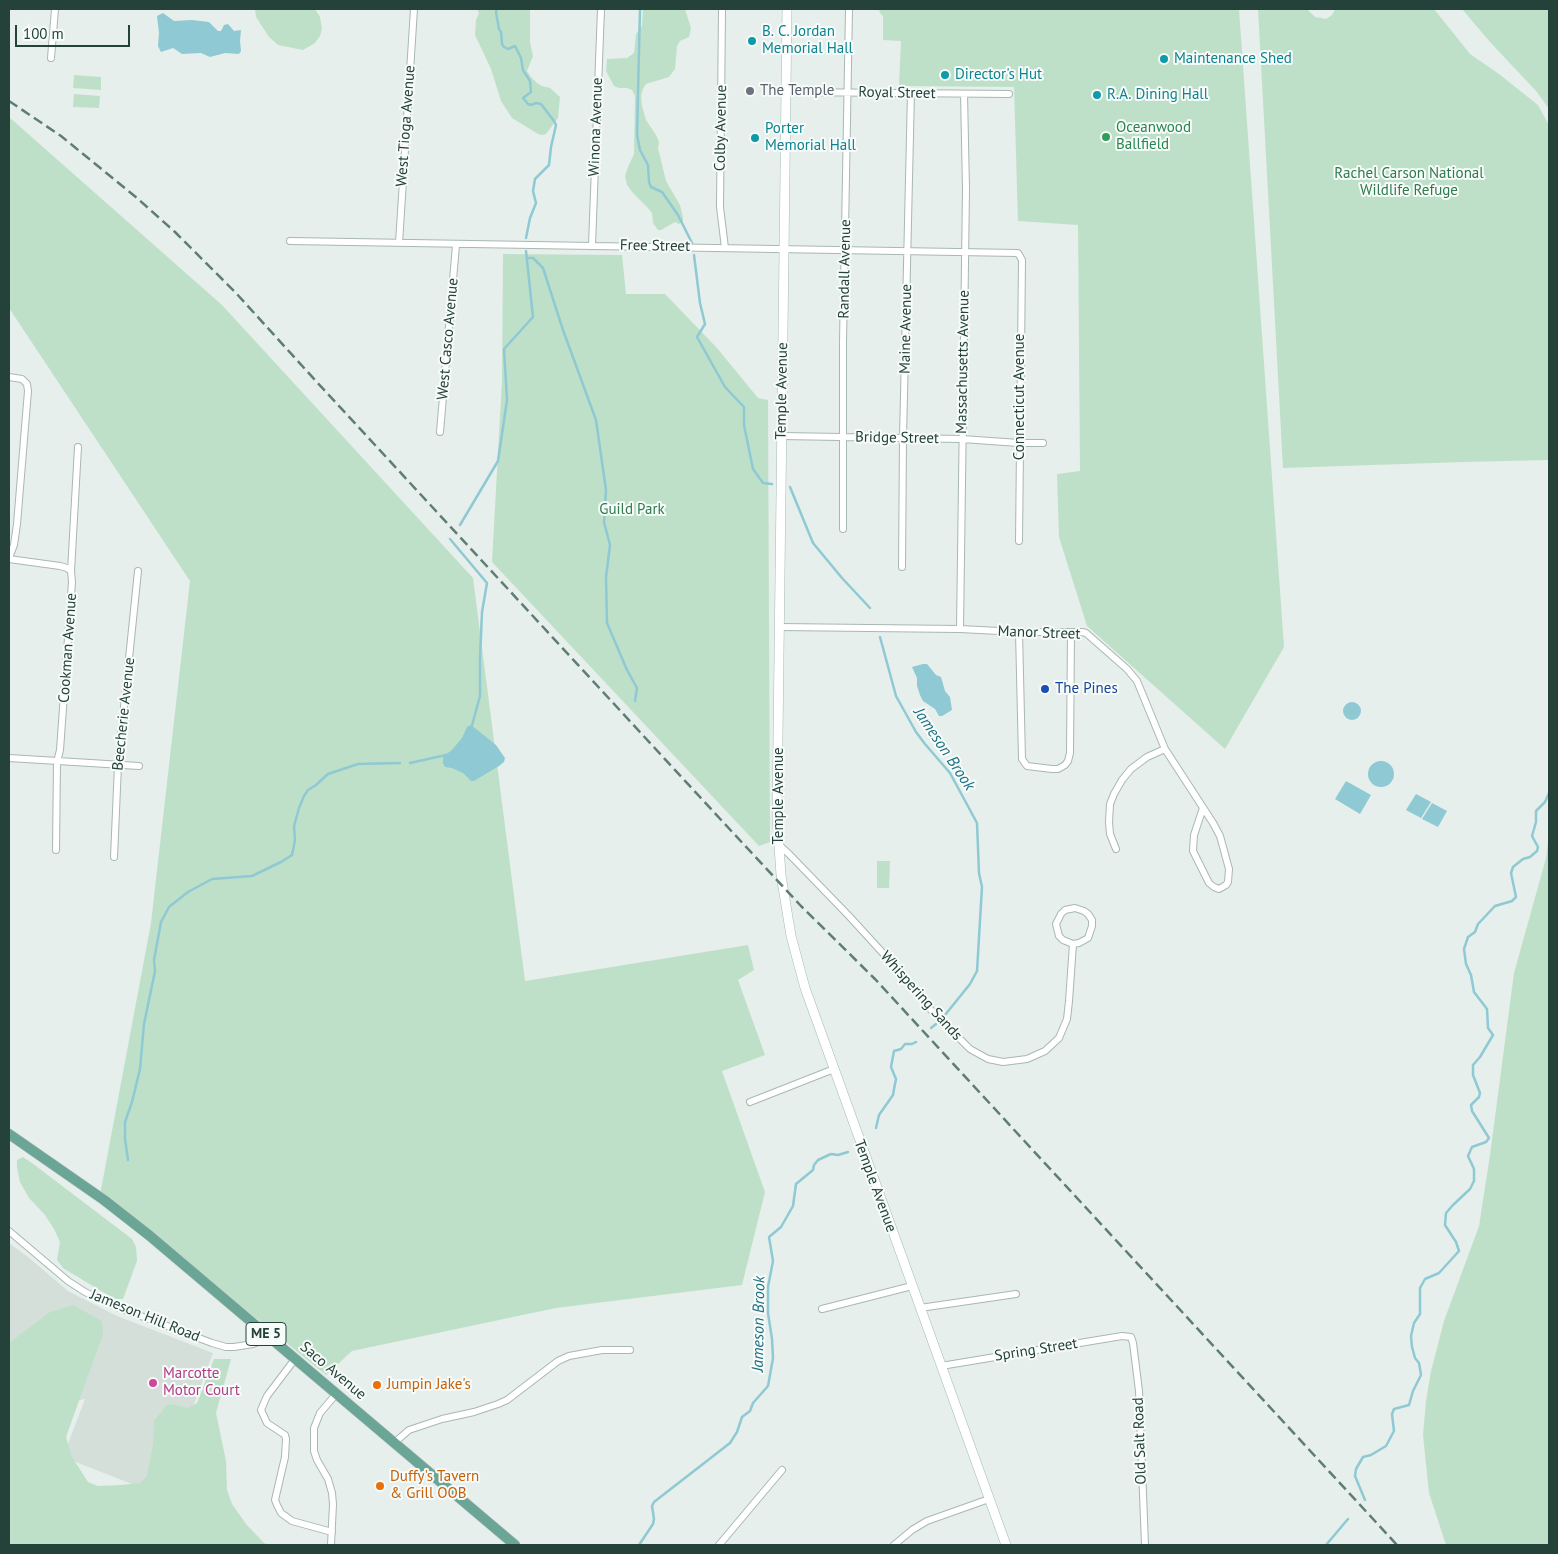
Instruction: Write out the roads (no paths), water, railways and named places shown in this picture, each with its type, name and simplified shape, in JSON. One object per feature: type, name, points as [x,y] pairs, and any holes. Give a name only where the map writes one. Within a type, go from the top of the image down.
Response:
[{"type":"main road","name":"Saco Avenue","points":[[9,1134],[104,1200],[199,1277],[515,1545]]},
{"type":"street","points":[[51,58],[55,9]]},
{"type":"street","name":"West Tioga Avenue","points":[[399,243],[414,9]]},
{"type":"street","name":"Winona Avenue","points":[[592,245],[601,9]]},
{"type":"street","name":"Colby Avenue","points":[[722,9],[720,207],[725,248]]},
{"type":"street","name":"Temple Avenue","points":[[787,9],[777,817],[781,875],[794,952],[805,988],[1006,1545]]},
{"type":"street","name":"Randall Avenue","points":[[843,529],[848,9]]},
{"type":"street","name":"Royal Street","points":[[786,92],[1009,94]]},
{"type":"street","name":"Maine Avenue","points":[[902,566],[911,92]]},
{"type":"street","name":"Massachusetts Avenue","points":[[960,629],[966,189],[964,94]]},
{"type":"street","name":"Free Street","points":[[290,241],[456,245],[592,245],[908,250],[965,253],[1012,252],[1019,254]]},
{"type":"street","name":"West Casco Avenue","points":[[440,432],[456,245]]},
{"type":"street","name":"Connecticut Avenue","points":[[1019,254],[1022,260],[1019,541]]},
{"type":"street","points":[[9,377],[25,381],[28,391],[16,538],[9,558],[60,566],[67,568],[71,572]]},
{"type":"street","name":"Bridge Street","points":[[781,436],[962,439],[1043,443]]},
{"type":"street","name":"Cookman Avenue","points":[[56,850],[57,762],[62,730],[72,582],[78,446]]},
{"type":"street","name":"Beecherie Avenue","points":[[114,857],[118,765],[138,571]]},
{"type":"street","name":"Manor Street","points":[[779,627],[960,629],[1086,633],[1133,675],[1165,749],[1213,823],[1220,836],[1227,861],[1229,878],[1226,885],[1220,888],[1214,887],[1209,883],[1193,851],[1194,835],[1203,808]]},
{"type":"street","points":[[1019,632],[1022,759],[1027,766],[1058,769],[1068,762],[1070,753],[1071,632]]},
{"type":"street","points":[[1116,849],[1108,822],[1110,804],[1114,794],[1122,780],[1136,765],[1147,757],[1165,749]]},
{"type":"street","points":[[9,758],[139,766]]},
{"type":"street","name":"Whispering Sands","points":[[778,845],[789,854],[892,962],[928,1008],[970,1049],[988,1059],[1003,1062],[1027,1059],[1045,1051],[1059,1038],[1067,1019],[1073,944]]},
{"type":"street","points":[[1080,908],[1088,914],[1092,920],[1092,926],[1088,938],[1073,944],[1059,936],[1056,924],[1058,918],[1065,910],[1080,908]]},
{"type":"street","points":[[750,1102],[834,1069]]},
{"type":"street","name":"Jameson Hill Road","points":[[9,1231],[68,1281],[117,1308],[212,1343],[226,1346],[234,1347],[253,1344],[271,1337]]},
{"type":"street","points":[[822,1309],[912,1286]]},
{"type":"street","points":[[920,1308],[1016,1294]]},
{"type":"street","name":"Spring Street","points":[[942,1366],[1122,1336],[1131,1337]]},
{"type":"street","name":"Old Salt Road","points":[[1131,1337],[1139,1391],[1145,1545]]},
{"type":"street","points":[[394,1442],[409,1430],[442,1419],[474,1412],[507,1400],[558,1361],[569,1356],[602,1350],[630,1350]]},
{"type":"street","points":[[295,1358],[267,1396],[261,1410],[263,1418],[267,1423],[272,1428],[281,1432],[286,1439],[285,1457],[275,1500],[276,1505],[281,1513],[292,1521],[332,1532]]},
{"type":"street","points":[[332,1545],[332,1493],[328,1479],[314,1451],[314,1428],[320,1413],[336,1393]]},
{"type":"street","points":[[719,1545],[782,1470]]},
{"type":"street","points":[[894,1545],[912,1530],[928,1521],[989,1499]]},
{"type":"water","points":[[163,13],[174,21],[192,20],[209,22],[218,31],[221,31],[224,25],[228,24],[234,31],[241,30],[241,51],[239,54],[225,53],[210,57],[201,53],[182,54],[173,48],[161,52],[158,46],[157,16]]},
{"type":"water","points":[[927,664],[936,675],[941,677],[945,691],[950,697],[952,710],[942,716],[939,716],[935,709],[923,701],[920,695],[917,678],[912,667]]},
{"type":"water","points":[[1348,702],[1356,702],[1361,707],[1359,718],[1348,720],[1343,715],[1343,707]]},
{"type":"water","points":[[471,725],[496,745],[505,758],[504,762],[499,766],[474,781],[471,781],[463,773],[445,767],[443,763],[443,756],[451,751],[462,738],[467,727]]},
{"type":"water","points":[[1381,761],[1390,765],[1394,774],[1390,783],[1381,787],[1372,783],[1368,774],[1372,765]]},
{"type":"water","points":[[1346,781],[1371,795],[1360,814],[1335,799]]},
{"type":"water","points":[[1416,794],[1431,802],[1421,818],[1406,810]]},
{"type":"water","points":[[1432,803],[1447,811],[1438,827],[1422,819]]},
{"type":"waterway","points":[[497,9],[502,44],[508,49],[515,46],[521,58],[523,70],[530,81],[531,92],[523,98],[528,104],[541,104],[556,125],[549,165],[535,179],[533,191],[536,203],[530,218],[526,238]]},
{"type":"waterway","points":[[640,9],[637,135],[640,150],[648,165],[651,187],[662,192],[678,215],[692,243]]},
{"type":"waterway","points":[[460,525],[498,461],[507,400],[504,349],[533,317],[526,251]]},
{"type":"waterway","points":[[694,255],[700,303],[705,324],[697,337],[725,387],[744,407],[744,425],[753,469],[763,483],[772,484]]},
{"type":"waterway","points":[[527,258],[533,258],[543,268],[563,330],[596,420],[606,490],[604,522],[610,545],[606,577],[607,623],[627,670],[637,688],[635,701]]},
{"type":"waterway","points":[[790,487],[813,543],[870,608]]},
{"type":"waterway","points":[[450,539],[487,583],[482,612],[480,696],[471,729]]},
{"type":"waterway","name":"Jameson Brook","points":[[880,637],[896,696],[916,732],[950,773],[977,823],[979,873],[982,887],[977,971],[970,984],[945,1015]]},
{"type":"waterway","points":[[410,763],[446,755]]},
{"type":"waterway","points":[[128,1160],[125,1122],[140,1069],[144,1024],[155,971],[154,960],[161,922],[169,907],[188,892],[212,879],[252,876],[292,855],[295,840],[294,826],[304,796],[308,790],[328,774],[358,764],[400,763]]},
{"type":"waterway","points":[[1365,1500],[1355,1476],[1356,1469],[1363,1457],[1371,1455],[1386,1446],[1394,1431],[1392,1414],[1394,1409],[1409,1405],[1421,1375],[1419,1363],[1415,1358],[1412,1347],[1411,1336],[1414,1323],[1420,1314],[1420,1288],[1425,1279],[1439,1273],[1459,1251],[1456,1242],[1445,1225],[1446,1213],[1470,1189],[1474,1181],[1474,1169],[1468,1156],[1472,1147],[1486,1142],[1489,1138],[1472,1111],[1471,1105],[1479,1097],[1480,1093],[1473,1075],[1473,1065],[1493,1035],[1488,1028],[1487,1009],[1474,992],[1464,949],[1468,937],[1475,932],[1478,924],[1495,906],[1512,901],[1516,897],[1511,873],[1513,867],[1537,851],[1538,847],[1532,836],[1536,822],[1536,811],[1545,802],[1549,793]]},
{"type":"waterway","name":"Jameson Brook","points":[[931,1028],[936,1024]]},
{"type":"waterway","name":"Jameson Brook","points":[[876,1128],[879,1115],[893,1095],[896,1079],[891,1067],[894,1051],[901,1049],[905,1044],[916,1042]]},
{"type":"waterway","name":"Jameson Brook","points":[[639,1545],[653,1524],[652,1506],[654,1502],[730,1443],[737,1432],[742,1417],[750,1411],[753,1403],[768,1386],[773,1358],[768,1313],[768,1287],[773,1261],[769,1237],[781,1227],[793,1206],[796,1184],[813,1170],[818,1160],[831,1154],[838,1155],[848,1152]]},
{"type":"waterway","points":[[1326,1545],[1348,1519]]},
{"type":"railway","points":[[9,101],[61,136],[137,198],[175,232],[236,293],[723,822],[801,906],[875,979],[1397,1545]]},
{"type":"place","name":"B. C. Jordan Memorial Hall","points":[[752,41]]},
{"type":"place","name":"Maintenance Shed","points":[[1164,59]]},
{"type":"place","name":"Director's Hut","points":[[945,75]]},
{"type":"place","name":"The Temple","points":[[750,91]]},
{"type":"place","name":"R.A. Dining Hall","points":[[1097,95]]},
{"type":"place","name":"Oceanwood Ballfield","points":[[1106,137]]},
{"type":"place","name":"Porter Memorial Hall","points":[[755,138]]},
{"type":"place","name":"The Pines","points":[[1045,689]]},
{"type":"place","name":"Marcotte Motor Court","points":[[153,1383]]},
{"type":"place","name":"Jumpin Jake's","points":[[377,1385]]},
{"type":"place","name":"Duffy's Tavern & Grill OOB","points":[[380,1486]]},
{"type":"park label","name":"Rachel Carson National Wildlife Refuge","points":[[1409,182]]},
{"type":"park label","name":"Guild Park","points":[[632,510]]}]
